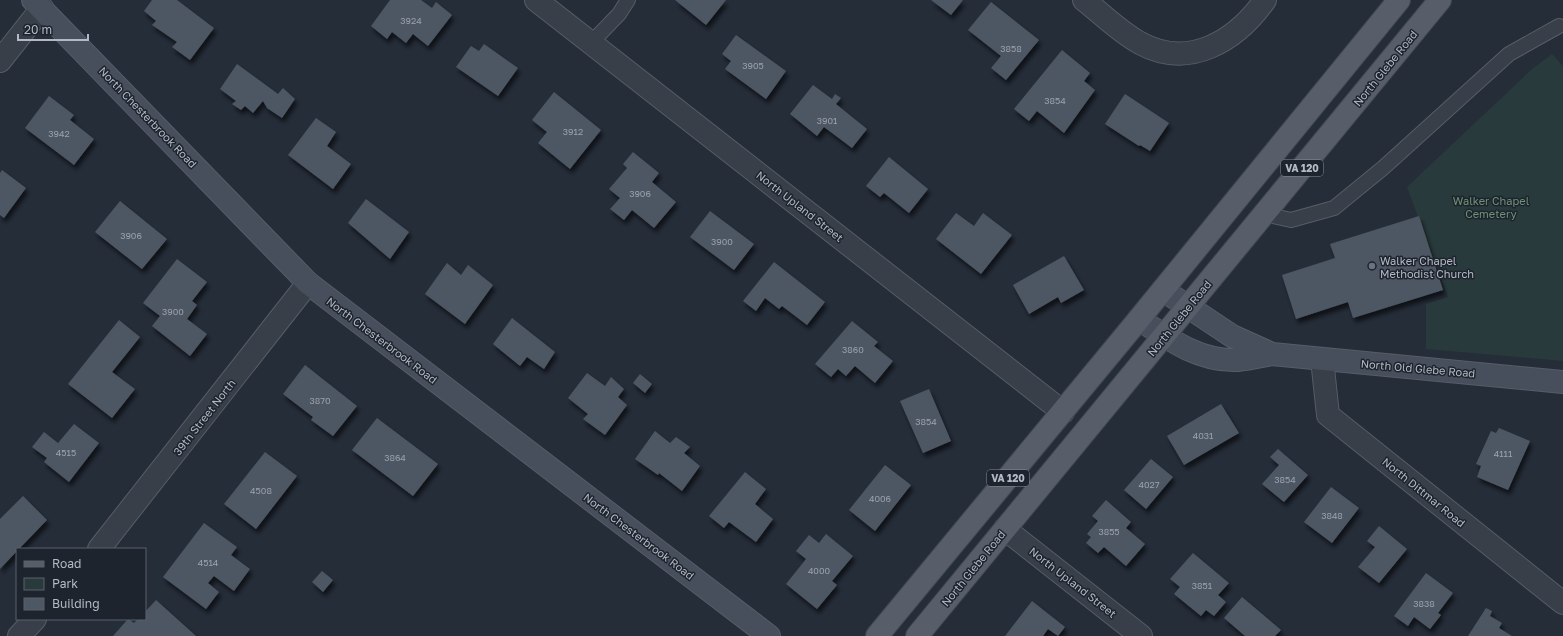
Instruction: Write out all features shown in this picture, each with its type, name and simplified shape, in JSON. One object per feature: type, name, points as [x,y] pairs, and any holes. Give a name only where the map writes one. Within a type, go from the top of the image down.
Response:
[{"type":"main road","name":"VA 120","points":[[877,636],[1140,319],[1399,0]]},
{"type":"main road","name":"North Glebe Road","points":[[917,636],[1440,0]]},
{"type":"street","name":"North Upland Street","points":[[536,0],[1063,412]]},
{"type":"street","points":[[1084,0],[1140,43],[1165,51],[1193,52],[1222,43],[1245,24],[1265,0]]},
{"type":"street","points":[[0,61],[38,4]]},
{"type":"street","name":"North Chesterbrook Road","points":[[38,4],[308,283],[769,636]]},
{"type":"street","name":"39th Street North","points":[[100,548],[308,283]]},
{"type":"street","name":"North Old Glebe Road","points":[[1163,290],[1242,341],[1272,354]]},
{"type":"street","name":"North Old Glebe Road","points":[[1140,319],[1164,336],[1190,351],[1214,358],[1240,360],[1272,354],[1563,382]]},
{"type":"street","name":"North Dittmar Road","points":[[1322,359],[1328,416],[1563,603]]},
{"type":"street","name":"North Upland Street","points":[[1005,529],[1141,636]]},
{"type":"street","points":[[19,636],[34,620]]},
{"type":"lane","points":[[591,43],[619,14],[628,0]]},
{"type":"lane","points":[[1264,214],[1291,220],[1334,208],[1383,168],[1509,54],[1562,26]]},
{"type":"green space","name":"Walker Chapel Cemetery","points":[[1552,54],[1563,66],[1563,361],[1426,349],[1426,304],[1448,297],[1407,187],[1532,69]]},
{"type":"building","points":[[152,0],[177,0],[214,28],[190,60],[172,47],[177,42],[152,25],[156,21],[144,11]]},
{"type":"building","points":[[390,0],[421,0],[432,8],[436,2],[452,15],[428,46],[413,34],[406,43],[392,32],[387,39],[371,26]]},
{"type":"building","points":[[675,0],[726,0],[706,25]]},
{"type":"building","points":[[931,0],[963,0],[951,15]]},
{"type":"building","points":[[991,2],[1039,40],[1006,80],[991,68],[1001,56],[968,30]]},
{"type":"building","points":[[736,35],[786,71],[766,99],[725,69],[731,61],[722,54]]},
{"type":"building","points":[[484,44],[518,68],[498,96],[456,67],[471,46],[479,51]]},
{"type":"building","points":[[1062,50],[1090,73],[1084,81],[1095,90],[1064,133],[1037,111],[1029,121],[1014,109]]},
{"type":"building","points":[[237,64],[278,94],[283,88],[295,99],[282,118],[267,108],[263,101],[253,113],[245,106],[241,110],[232,104],[236,101],[220,89]]},
{"type":"building","points":[[813,85],[832,99],[835,94],[841,98],[836,104],[867,129],[852,148],[824,127],[817,136],[790,114]]},
{"type":"building","points":[[554,92],[601,130],[570,169],[538,143],[547,132],[532,120]]},
{"type":"building","points":[[1125,94],[1169,123],[1150,151],[1140,145],[1139,146],[1105,124]]},
{"type":"building","points":[[49,96],[74,115],[70,120],[94,139],[74,165],[25,128]]},
{"type":"building","points":[[316,118],[336,132],[327,146],[351,164],[333,189],[288,155]]},
{"type":"building","points":[[633,152],[659,173],[652,182],[676,202],[654,228],[632,210],[624,220],[610,209],[620,198],[609,189],[627,168],[623,164]]},
{"type":"building","points":[[889,157],[928,189],[909,213],[884,193],[880,197],[866,186]]},
{"type":"building","points":[[2,170],[26,188],[4,218],[0,215],[0,173]]},
{"type":"building","points":[[366,199],[409,232],[390,259],[348,223]]},
{"type":"building","points":[[120,201],[167,239],[142,269],[95,232]]},
{"type":"building","points":[[710,211],[754,244],[734,270],[690,237]]},
{"type":"building","points":[[956,213],[974,226],[983,213],[1012,235],[981,274],[936,239]]},
{"type":"building","name":"Walker Chapel Methodist Church","points":[[1419,216],[1443,290],[1353,318],[1348,302],[1296,319],[1282,275],[1335,258],[1330,244]]},
{"type":"building","points":[[1064,256],[1084,290],[1061,303],[1058,297],[1029,314],[1013,285]]},
{"type":"building","points":[[177,259],[207,282],[192,301],[197,305],[187,319],[207,334],[190,356],[152,326],[160,316],[143,303]]},
{"type":"building","points":[[774,262],[825,302],[807,325],[782,306],[779,309],[765,298],[756,311],[743,301]]},
{"type":"building","points":[[447,263],[461,275],[468,265],[493,285],[465,324],[425,294]]},
{"type":"building","points":[[512,318],[555,352],[544,369],[527,357],[520,366],[493,344]]},
{"type":"building","points":[[119,320],[140,337],[112,372],[135,389],[112,418],[68,384]]},
{"type":"building","points":[[852,321],[878,342],[874,346],[893,361],[875,383],[855,366],[846,376],[838,369],[831,377],[815,364]]},
{"type":"building","points":[[305,365],[357,406],[333,436],[311,420],[313,417],[283,394]]},
{"type":"building","points":[[587,373],[605,386],[611,377],[624,389],[618,397],[627,405],[605,435],[583,419],[588,414],[568,398]]},
{"type":"building","points":[[640,374],[652,384],[645,393],[633,383]]},
{"type":"building","points":[[929,389],[951,441],[923,453],[900,401]]},
{"type":"building","points":[[1221,404],[1239,433],[1184,465],[1167,436]]},
{"type":"building","points":[[377,418],[438,464],[413,496],[352,450]]},
{"type":"building","points":[[74,424],[99,443],[69,482],[44,462],[47,458],[32,447],[44,432],[58,443]]},
{"type":"building","points":[[1499,428],[1530,441],[1508,490],[1477,477],[1481,466],[1476,464],[1491,431],[1496,433]]},
{"type":"building","points":[[655,431],[670,443],[676,437],[690,447],[684,453],[700,466],[682,491],[659,473],[658,475],[635,459]]},
{"type":"building","points":[[1278,449],[1308,475],[1284,502],[1262,484],[1279,465],[1270,457]]},
{"type":"building","points":[[265,452],[297,476],[256,529],[224,504]]},
{"type":"building","points":[[1151,459],[1173,477],[1146,509],[1124,490]]},
{"type":"building","points":[[885,465],[911,485],[875,531],[849,510]]},
{"type":"building","points":[[745,472],[766,489],[755,504],[773,519],[756,542],[729,522],[724,528],[709,516]]},
{"type":"building","points":[[1331,487],[1359,508],[1332,543],[1304,522]]},
{"type":"building","points":[[23,496],[47,520],[20,548],[16,548],[16,552],[0,569],[0,519]]},
{"type":"building","points":[[1106,500],[1131,522],[1126,528],[1145,544],[1126,566],[1104,547],[1098,553],[1086,543],[1091,537],[1087,534],[1098,521],[1092,516]]},
{"type":"building","points":[[204,523],[237,547],[231,555],[250,569],[234,591],[214,576],[208,583],[219,592],[206,609],[163,577]]},
{"type":"building","points":[[1379,526],[1407,549],[1379,583],[1358,567],[1375,547],[1367,541]]},
{"type":"building","points":[[826,534],[853,556],[832,581],[837,585],[817,609],[786,584],[806,559],[796,551],[809,535],[819,543]]},
{"type":"building","points":[[1193,553],[1229,583],[1218,595],[1226,602],[1214,616],[1206,610],[1201,616],[1174,594],[1180,587],[1170,579]]},
{"type":"building","points":[[322,571],[333,580],[323,592],[312,582]]},
{"type":"building","points":[[1426,573],[1453,593],[1438,613],[1441,615],[1430,629],[1414,617],[1408,626],[1394,616]]},
{"type":"building","points":[[1242,597],[1281,630],[1275,636],[1245,636],[1224,618]]},
{"type":"building","points":[[156,600],[196,636],[113,636],[127,620],[134,623],[137,620],[146,620],[146,611]]},
{"type":"building","points":[[1032,601],[1065,627],[1058,636],[1048,629],[1043,636],[1005,636]]},
{"type":"building","points":[[1486,608],[1492,611],[1490,616],[1502,623],[1499,628],[1512,636],[1468,636]]},
{"type":"place","name":"Walker Chapel Methodist Church","points":[[1372,266]]}]
